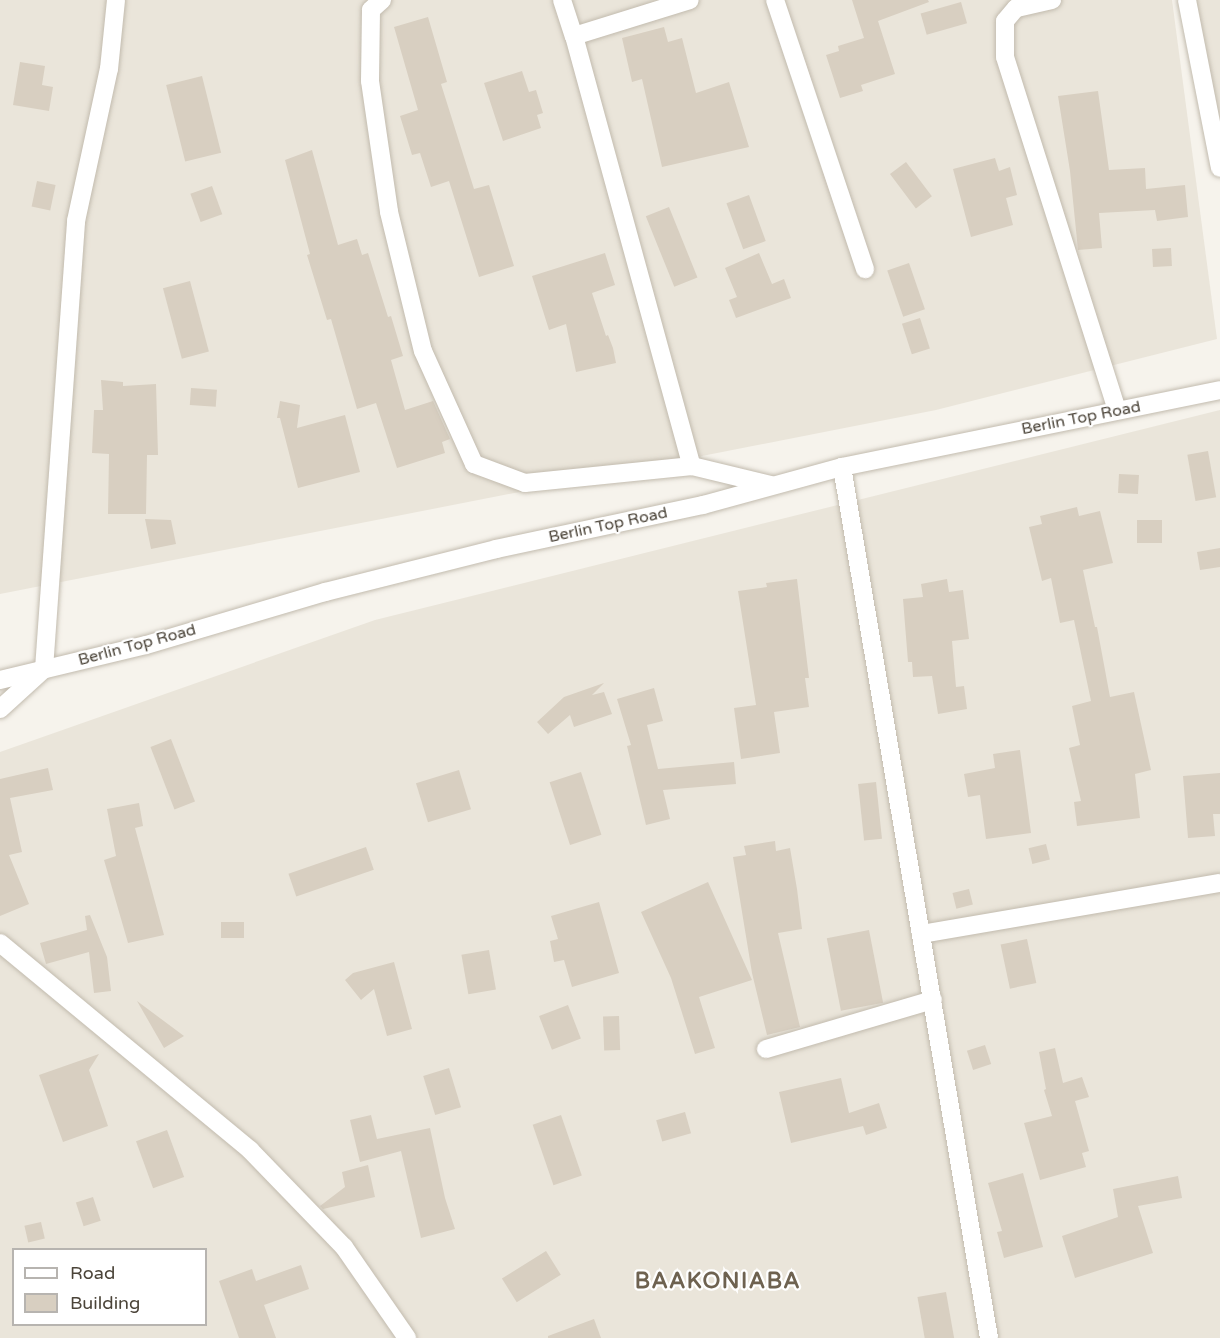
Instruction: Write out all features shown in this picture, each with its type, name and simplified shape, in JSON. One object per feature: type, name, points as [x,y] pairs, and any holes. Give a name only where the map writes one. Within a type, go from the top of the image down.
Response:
[{"type":"street","points":[[0,709],[44,669],[76,221],[109,69],[116,0]]},
{"type":"street","points":[[382,0],[371,10],[370,81],[389,212],[423,351],[474,464],[525,483],[692,466],[772,486]]},
{"type":"street","points":[[561,0],[574,36],[692,466]]},
{"type":"street","points":[[574,36],[690,0]]},
{"type":"street","points":[[775,0],[865,269]]},
{"type":"street","points":[[1052,0],[1016,8],[1005,21],[1005,57],[1117,410]]},
{"type":"street","points":[[1187,0],[1220,168]]},
{"type":"street","name":"Berlin Top Road","points":[[0,680],[146,645],[325,592],[496,549],[703,505],[842,467],[1220,390]]},
{"type":"street","points":[[842,467],[989,1338]]},
{"type":"street","points":[[921,934],[1220,883]]},
{"type":"street","points":[[0,943],[250,1150],[344,1248],[407,1338]]},
{"type":"street","points":[[766,1049],[933,1000]]},
{"type":"shaded area","points":[[0,0],[1172,0],[1217,339],[936,410],[0,594]]},
{"type":"shaded area","points":[[1189,0],[1220,0],[1220,149]]},
{"type":"shaded area","points":[[1220,410],[1220,1338],[0,1338],[0,752],[375,620]]},
{"type":"building","points":[[852,0],[928,0],[929,2],[878,21],[895,74],[861,85],[863,91],[840,98],[826,55],[839,51],[838,46],[864,38]]},
{"type":"building","points":[[961,2],[967,23],[927,35],[921,14]]},
{"type":"building","points":[[428,17],[447,82],[441,84],[474,189],[489,185],[514,266],[479,277],[449,181],[431,187],[420,153],[412,155],[400,116],[418,110],[394,27]]},
{"type":"building","points":[[664,27],[668,42],[682,38],[696,93],[729,82],[749,147],[662,167],[642,79],[632,82],[622,38]]},
{"type":"building","points":[[20,62],[45,66],[42,85],[53,87],[49,111],[13,105]]},
{"type":"building","points":[[522,71],[529,92],[536,90],[543,113],[537,115],[541,128],[503,141],[484,83]]},
{"type":"building","points":[[202,76],[221,153],[185,162],[166,85]]},
{"type":"building","points":[[1098,91],[1109,170],[1145,168],[1146,189],[1185,185],[1188,217],[1157,221],[1155,210],[1099,213],[1102,248],[1078,250],[1070,171],[1058,96]]},
{"type":"building","points":[[312,150],[338,245],[357,239],[362,255],[368,253],[388,317],[391,316],[403,356],[391,360],[405,410],[433,401],[450,439],[442,442],[445,453],[397,468],[376,403],[357,409],[331,319],[327,320],[307,255],[310,254],[285,160]]},
{"type":"building","points":[[995,158],[999,171],[1010,167],[1017,195],[1006,198],[1013,225],[971,237],[953,169]]},
{"type":"building","points":[[906,162],[932,196],[916,208],[890,174]]},
{"type":"building","points":[[37,181],[56,185],[50,210],[32,206]]},
{"type":"building","points":[[212,186],[222,214],[201,222],[190,194]]},
{"type":"building","points":[[749,195],[766,241],[743,249],[726,203]]},
{"type":"building","points":[[669,207],[697,277],[674,287],[646,216]]},
{"type":"building","points":[[1171,248],[1172,266],[1153,267],[1152,249]]},
{"type":"building","points":[[605,253],[615,285],[592,293],[606,336],[608,335],[613,348],[616,363],[576,372],[566,324],[549,330],[532,276]]},
{"type":"building","points":[[759,253],[772,284],[784,279],[791,298],[736,318],[729,300],[737,297],[725,268]]},
{"type":"building","points":[[909,263],[925,309],[903,317],[887,270]]},
{"type":"building","points":[[190,281],[209,352],[182,359],[163,288]]},
{"type":"building","points":[[920,318],[930,348],[912,354],[902,324]]},
{"type":"building","points":[[101,380],[123,382],[123,386],[156,384],[158,455],[147,455],[146,514],[108,514],[109,454],[92,453],[94,410],[103,410]]},
{"type":"building","points":[[191,388],[217,390],[216,407],[190,405]]},
{"type":"building","points":[[280,401],[300,405],[297,428],[345,415],[360,472],[298,488],[280,418],[277,418]]},
{"type":"building","points":[[1208,451],[1216,497],[1195,501],[1187,455]]},
{"type":"building","points":[[1119,474],[1139,475],[1138,494],[1118,493]]},
{"type":"building","points":[[1077,507],[1079,516],[1100,511],[1113,563],[1083,570],[1095,627],[1097,627],[1110,697],[1134,692],[1151,770],[1135,774],[1140,818],[1077,826],[1074,802],[1081,801],[1069,748],[1080,745],[1072,706],[1091,701],[1074,620],[1060,623],[1051,578],[1042,581],[1029,527],[1042,524],[1040,516]]},
{"type":"building","points":[[145,519],[171,520],[176,544],[151,549]]},
{"type":"building","points":[[1137,520],[1162,520],[1162,543],[1137,543]]},
{"type":"building","points":[[1220,548],[1220,567],[1200,570],[1197,552]]},
{"type":"building","points":[[797,579],[809,678],[805,678],[809,707],[774,712],[780,753],[741,759],[734,708],[756,705],[738,591],[767,587],[766,583]]},
{"type":"building","points":[[947,579],[949,592],[963,590],[969,639],[952,641],[956,687],[964,686],[967,709],[938,714],[932,676],[913,677],[912,662],[908,662],[903,599],[923,597],[921,584]]},
{"type":"building","points":[[604,683],[592,695],[604,692],[612,714],[574,727],[570,715],[548,734],[537,722],[564,697]]},
{"type":"building","points":[[654,688],[663,721],[647,725],[658,769],[734,762],[736,784],[663,790],[670,819],[646,825],[627,746],[631,745],[617,699]]},
{"type":"building","points":[[171,739],[195,802],[174,809],[150,747]]},
{"type":"building","points":[[1020,750],[1031,833],[986,839],[980,795],[968,797],[964,774],[995,768],[993,754]]},
{"type":"building","points":[[48,768],[53,790],[10,798],[22,852],[9,855],[29,904],[0,916],[0,779]]},
{"type":"building","points":[[459,770],[471,809],[428,822],[416,783]]},
{"type":"building","points":[[581,772],[601,835],[570,845],[550,782]]},
{"type":"building","points":[[1220,773],[1220,814],[1213,814],[1215,836],[1188,838],[1183,776]]},
{"type":"building","points":[[876,782],[882,839],[864,841],[858,784]]},
{"type":"building","points":[[139,803],[143,826],[135,828],[164,935],[128,943],[104,860],[116,856],[107,809]]},
{"type":"building","points":[[775,841],[776,851],[790,848],[797,889],[802,929],[778,933],[800,1027],[767,1035],[752,973],[733,857],[746,855],[744,846]]},
{"type":"building","points":[[1046,844],[1050,860],[1032,864],[1029,848]]},
{"type":"building","points":[[366,847],[374,870],[296,896],[288,874]]},
{"type":"building","points":[[708,882],[752,980],[699,997],[715,1048],[695,1054],[671,978],[641,912]]},
{"type":"building","points":[[969,889],[973,905],[956,909],[953,893]]},
{"type":"building","points":[[599,902],[619,973],[572,987],[564,960],[554,962],[550,941],[558,939],[551,916]]},
{"type":"building","points":[[90,915],[107,957],[111,991],[94,993],[89,952],[46,964],[40,943],[87,930],[85,916]]},
{"type":"building","points":[[221,922],[244,922],[244,938],[221,938]]},
{"type":"building","points":[[869,930],[883,1003],[841,1011],[827,938]]},
{"type":"building","points":[[1027,939],[1036,983],[1010,989],[1001,945]]},
{"type":"building","points":[[489,950],[496,989],[468,994],[461,955]]},
{"type":"building","points":[[394,962],[412,1029],[387,1036],[374,989],[361,1000],[345,980],[353,973]]},
{"type":"building","points":[[137,1001],[184,1036],[164,1048]]},
{"type":"building","points":[[568,1005],[581,1039],[552,1050],[539,1016]]},
{"type":"building","points":[[619,1016],[620,1050],[604,1051],[603,1017]]},
{"type":"building","points":[[985,1045],[991,1064],[973,1070],[967,1051]]},
{"type":"building","points":[[1055,1048],[1063,1083],[1082,1077],[1089,1097],[1075,1101],[1089,1151],[1082,1153],[1086,1167],[1040,1180],[1024,1123],[1052,1116],[1044,1090],[1046,1089],[1039,1052]]},
{"type":"building","points":[[99,1054],[89,1070],[108,1126],[63,1142],[39,1075]]},
{"type":"building","points":[[449,1068],[461,1107],[435,1115],[423,1076]]},
{"type":"building","points":[[841,1078],[849,1113],[879,1103],[887,1128],[866,1135],[863,1126],[791,1143],[779,1092]]},
{"type":"building","points":[[685,1112],[691,1133],[662,1141],[656,1120]]},
{"type":"building","points":[[371,1115],[377,1139],[430,1128],[445,1198],[455,1229],[421,1238],[401,1151],[360,1162],[350,1120]]},
{"type":"building","points":[[561,1115],[582,1176],[553,1185],[533,1125]]},
{"type":"building","points":[[167,1130],[184,1177],[153,1188],[136,1141]]},
{"type":"building","points":[[368,1165],[375,1197],[323,1209],[320,1206],[345,1187],[342,1172]]},
{"type":"building","points":[[1023,1173],[1043,1247],[1004,1258],[997,1232],[1002,1231],[988,1183]]},
{"type":"building","points":[[1178,1176],[1182,1198],[1138,1206],[1153,1253],[1075,1278],[1062,1236],[1118,1217],[1113,1189]]},
{"type":"building","points":[[93,1197],[101,1221],[84,1226],[76,1203]]},
{"type":"building","points":[[41,1222],[45,1239],[28,1242],[24,1226]]},
{"type":"building","points":[[546,1251],[561,1275],[517,1302],[502,1279]]},
{"type":"building","points":[[301,1265],[309,1289],[264,1305],[276,1338],[239,1338],[219,1281],[252,1269],[256,1281]]},
{"type":"building","points":[[946,1292],[954,1338],[925,1338],[917,1297]]},
{"type":"building","points":[[594,1319],[601,1338],[548,1338],[548,1336]]},
{"type":"district","name":"BAAKONIABA","points":[[718,1282]]}]
